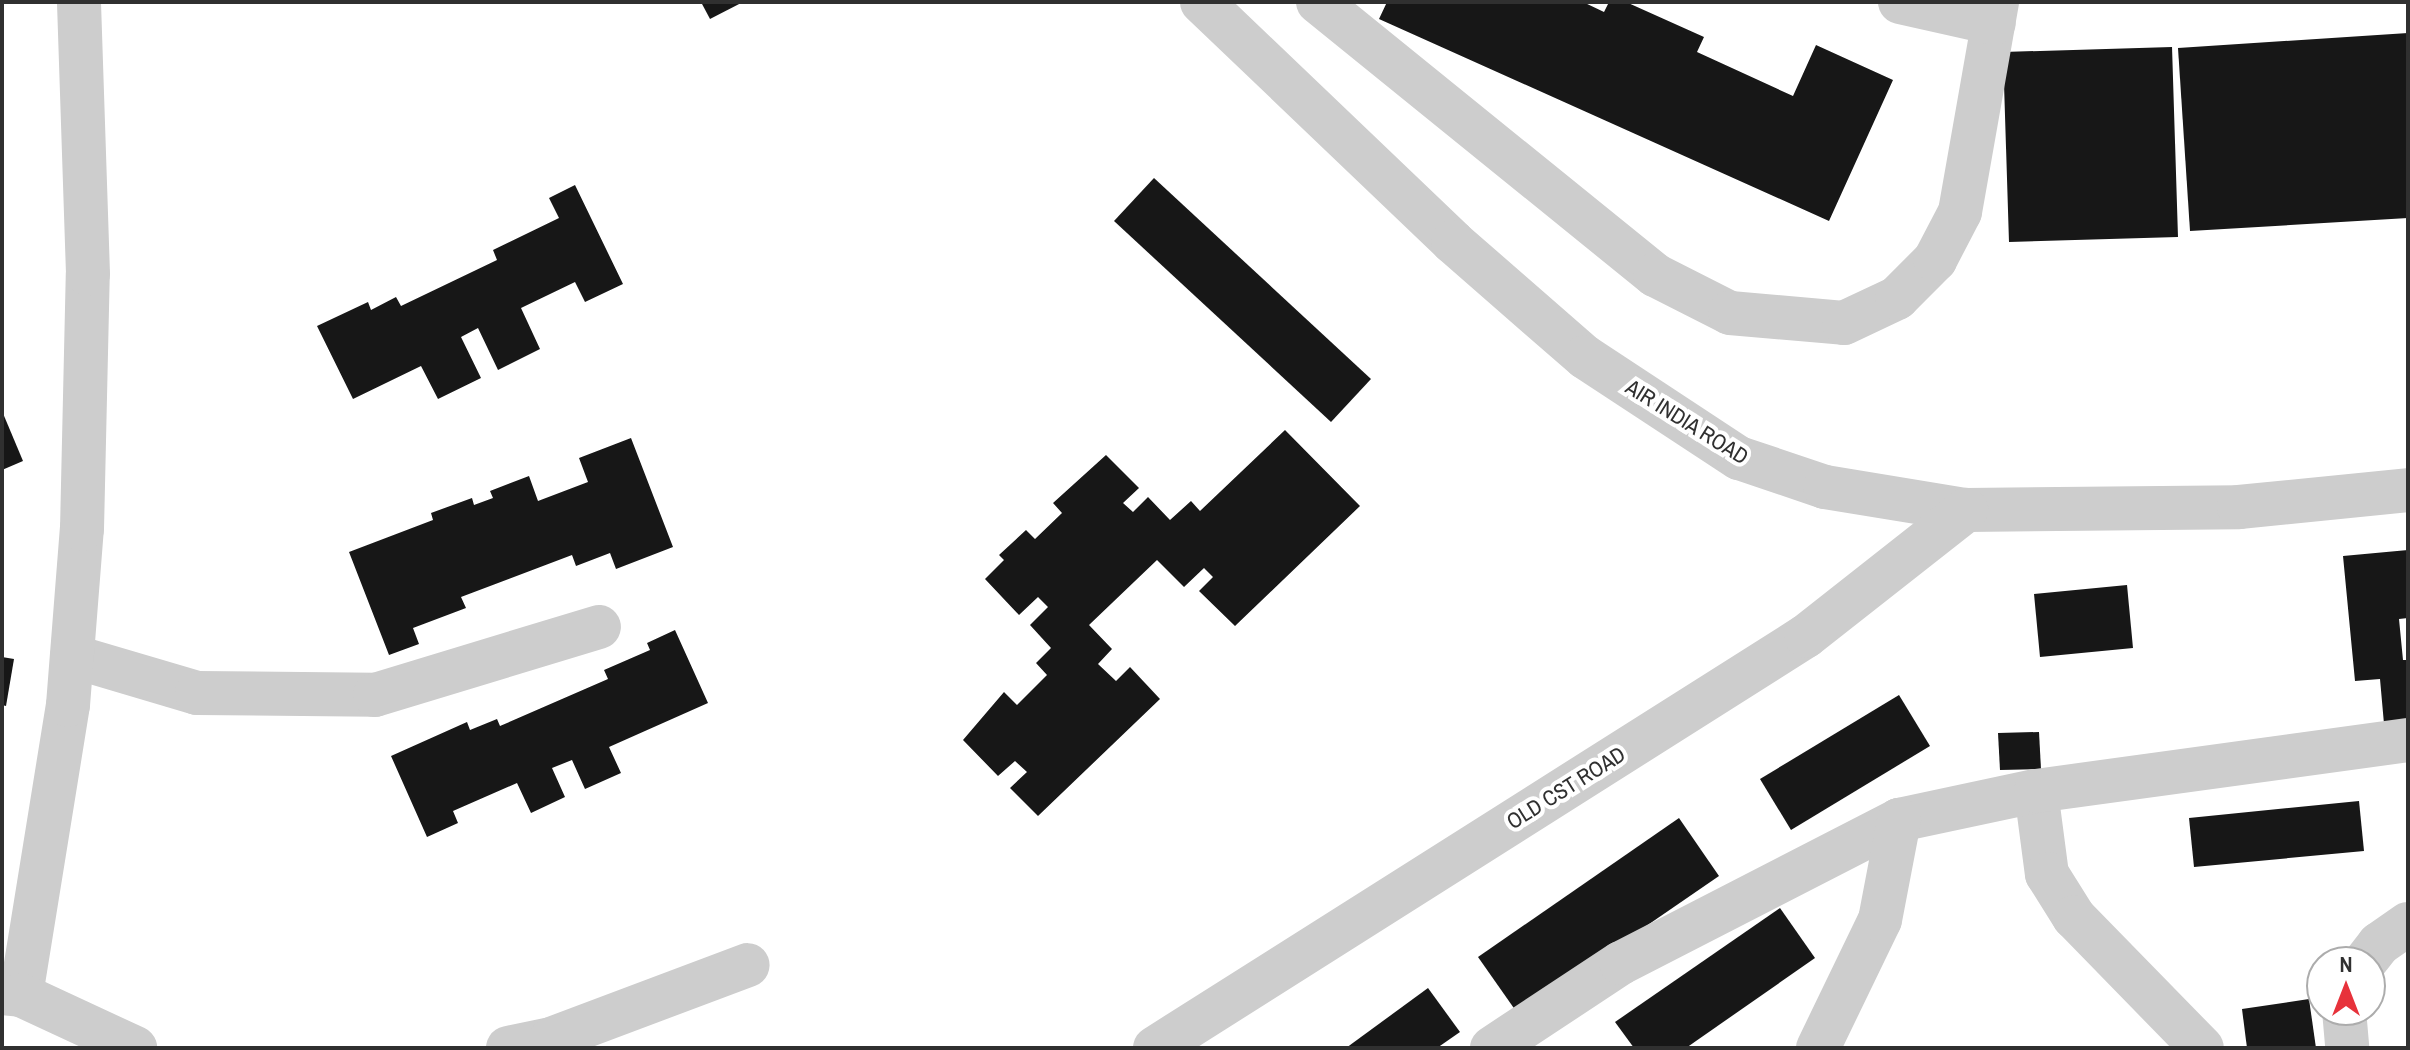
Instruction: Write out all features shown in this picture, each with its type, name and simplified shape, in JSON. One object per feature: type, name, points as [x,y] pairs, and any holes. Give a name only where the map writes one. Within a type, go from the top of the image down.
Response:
[{"type":"street","points":[[79,2],[88,274],[82,529],[72,656],[11,994],[135,1048]]},
{"type":"street","name":"AIR INDIA ROAD","points":[[1202,2],[1453,242],[1585,357],[1739,458],[1825,487],[1966,510],[2239,507],[2408,490]]},
{"type":"street","points":[[1318,2],[1655,275],[1730,313],[1789,321],[1844,323],[1897,298],[1935,260],[1960,212],[1996,12],[1900,2]]},
{"type":"street","name":"OLD CST ROAD","points":[[1155,1048],[1806,636],[1966,510]]},
{"type":"street","points":[[72,656],[197,693],[375,695],[599,627]]},
{"type":"street","points":[[1492,1048],[1547,1030],[1621,963],[1899,820],[2036,791],[2408,740]]},
{"type":"street","points":[[2036,791],[2047,874],[2074,917],[2202,1048]]},
{"type":"street","points":[[1818,1048],[1880,920],[1899,820]]},
{"type":"street","points":[[2377,946],[2408,924]]},
{"type":"street","points":[[508,1048],[551,1039],[748,965]]},
{"type":"street","points":[[2345,1026],[2347,1048]]},
{"type":"building","points":[[701,2],[743,2],[710,19]]},
{"type":"building","points":[[1387,2],[1583,2],[1604,12],[1609,2],[1626,2],[1704,37],[1697,52],[1793,96],[1816,45],[1893,80],[1829,221],[1379,19]]},
{"type":"building","points":[[2408,33],[2408,218],[2190,231],[2178,48]]},
{"type":"building","points":[[2172,47],[2178,237],[2009,242],[2003,52]]},
{"type":"building","points":[[1154,178],[1371,379],[1331,422],[1114,221]]},
{"type":"building","points":[[575,185],[623,284],[585,302],[575,282],[521,308],[540,349],[498,370],[478,328],[461,337],[481,378],[438,399],[421,366],[353,399],[317,326],[368,302],[371,310],[396,297],[401,306],[497,260],[493,250],[559,218],[549,198]]},
{"type":"building","points":[[2,411],[23,461],[2,470]]},
{"type":"building","points":[[1285,430],[1360,506],[1235,626],[1199,591],[1213,577],[1204,568],[1184,587],[1157,560],[1089,625],[1112,649],[1098,664],[1116,681],[1130,667],[1160,699],[1038,816],[1010,788],[1027,772],[1015,761],[998,776],[963,740],[1004,692],[1017,705],[1047,675],[1036,663],[1051,648],[1030,625],[1048,607],[1038,597],[1019,615],[985,579],[1004,560],[999,555],[1026,530],[1035,539],[1062,513],[1053,503],[1106,455],[1139,488],[1123,503],[1133,512],[1148,497],[1170,520],[1191,501],[1200,511]]},
{"type":"building","points":[[631,438],[673,547],[616,569],[610,553],[576,566],[572,555],[461,597],[466,608],[413,628],[419,644],[389,655],[349,552],[433,520],[431,513],[472,498],[474,505],[493,498],[490,491],[529,476],[538,501],[588,482],[579,458]]},
{"type":"building","points":[[2408,550],[2408,618],[2399,619],[2403,660],[2408,660],[2408,721],[2384,724],[2380,679],[2355,681],[2343,556]]},
{"type":"building","points":[[2127,585],[2133,648],[2040,657],[2034,594]]},
{"type":"building","points":[[675,630],[708,703],[609,747],[621,773],[585,789],[572,760],[552,768],[565,797],[531,813],[517,783],[453,811],[458,823],[427,837],[391,756],[467,722],[470,730],[497,719],[500,726],[608,679],[604,670],[650,650],[647,643]]},
{"type":"building","points":[[2,657],[14,659],[6,706],[2,705]]},
{"type":"building","points":[[1899,695],[1930,746],[1791,830],[1760,779]]},
{"type":"building","points":[[2039,732],[2041,769],[2000,770],[1998,733]]},
{"type":"building","points":[[2359,801],[2364,851],[2194,867],[2189,818]]},
{"type":"building","points":[[1679,818],[1719,876],[1518,1014],[1478,957]]},
{"type":"building","points":[[1780,908],[1815,958],[1686,1048],[1634,1048],[1615,1022]]},
{"type":"building","points":[[1428,988],[1460,1032],[1437,1048],[1346,1048]]},
{"type":"building","points":[[2306,999],[2306,1026],[2313,1026],[2316,1048],[2247,1048],[2242,1009]]}]
